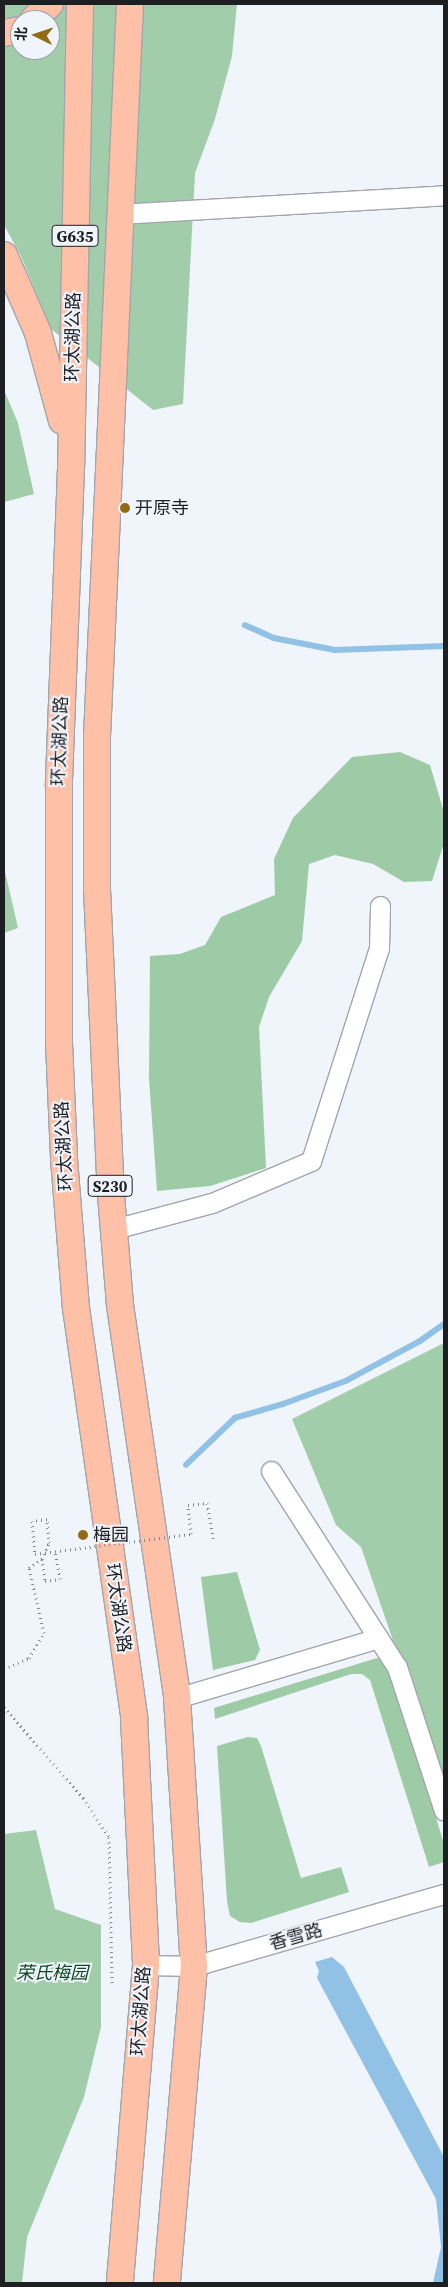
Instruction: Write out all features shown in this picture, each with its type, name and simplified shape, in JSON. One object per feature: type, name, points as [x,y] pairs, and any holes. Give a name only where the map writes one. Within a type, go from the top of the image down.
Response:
[{"type":"highway","name":"环太湖公路","points":[[80,4],[71,468],[59,786],[60,1043],[64,1159],[76,1308],[134,1718],[146,1965],[120,2283]]},
{"type":"highway","points":[[124,84],[130,4]]},
{"type":"highway","points":[[124,84],[141,4]]},
{"type":"highway","name":"环太湖公路","points":[[124,84],[97,735],[97,889],[114,1229],[120,1305],[177,1698],[194,1966],[167,2283]]},
{"type":"highway","points":[[4,255],[38,334],[56,394],[71,468]]},
{"type":"street","points":[[119,214],[444,195]]},
{"type":"street","points":[[114,1229],[212,1203],[311,1161],[379,948],[380,906]]},
{"type":"street","points":[[271,1471],[398,1666],[444,1811]]},
{"type":"street","points":[[177,1698],[378,1638]]},
{"type":"street","name":"香雪路","points":[[146,1965],[194,1966],[444,1894]]},
{"type":"path","points":[[55,1551],[60,1579],[45,1581],[42,1559],[49,1543],[47,1519],[32,1521],[35,1554],[55,1551],[191,1534],[188,1505],[208,1503],[213,1538]]},
{"type":"path","points":[[4,1669],[29,1658],[44,1634],[29,1568],[42,1559]]},
{"type":"path","points":[[4,1707],[83,1798],[109,1837],[112,1986]]},
{"type":"green space","points":[[4,4],[237,4],[232,56],[215,119],[195,173],[183,404],[153,410],[51,329],[21,256],[4,225]]},
{"type":"green space","points":[[4,390],[18,423],[34,494],[4,502]]},
{"type":"green space","points":[[400,752],[430,765],[443,809],[444,843],[432,881],[404,882],[373,864],[335,855],[309,864],[302,941],[269,997],[259,1027],[266,1168],[210,1186],[157,1191],[149,1078],[150,956],[180,954],[205,945],[221,917],[275,895],[274,859],[293,818],[352,757]]},
{"type":"green space","points":[[4,867],[18,928],[4,933]]},
{"type":"green space","points":[[444,1343],[444,1790],[361,1547],[336,1525],[292,1419]]},
{"type":"green space","points":[[237,1572],[260,1650],[255,1660],[213,1670],[201,1577]]},
{"type":"green space","points":[[377,1658],[387,1661],[444,1844],[444,1862],[429,1867],[370,1680],[362,1674],[351,1674],[215,1719],[214,1708]]},
{"type":"green space","points":[[248,1737],[257,1738],[261,1746],[301,1878],[341,1867],[349,1892],[251,1923],[240,1922],[230,1916],[227,1901],[217,1746]]},
{"type":"green space","name":"荣氏梅园","points":[[36,1830],[55,1909],[101,1925],[101,2027],[84,2097],[27,2237],[22,2283],[4,2283],[4,1834]]},
{"type":"water","points":[[332,1957],[344,1967],[444,2157],[444,2283],[433,2283],[441,2247],[436,2199],[317,1978],[319,1971],[315,1962]]},
{"type":"waterway","points":[[245,625],[274,638],[335,650],[444,646]]},
{"type":"waterway","points":[[186,1465],[235,1418],[283,1404],[346,1381],[420,1341],[444,1324]]},
{"type":"place","name":"开原寺","points":[[125,508]]},
{"type":"place","name":"梅园","points":[[83,1535]]}]
